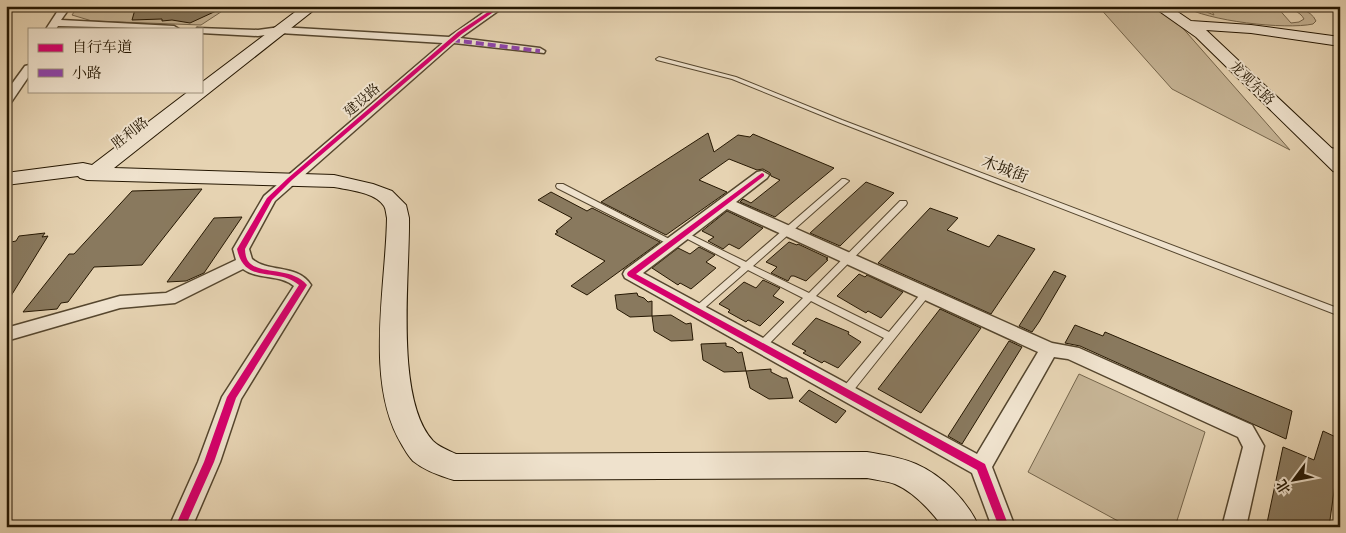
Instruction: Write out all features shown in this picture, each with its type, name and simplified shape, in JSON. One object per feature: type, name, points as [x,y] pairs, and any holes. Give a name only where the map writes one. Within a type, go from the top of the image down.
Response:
[{"type":"main road","points":[[202,76],[297,6]]},
{"type":"main road","name":"胜利路","points":[[202,90],[312,6]]},
{"type":"main road","name":"龙观东路","points":[[1159,6],[1201,34],[1332,153],[1340,167]]},
{"type":"main road","points":[[1188,25],[1251,29],[1340,42]]},
{"type":"main road","name":"胜利路","points":[[85,172],[182,92]]},
{"type":"main road","name":"胜利路","points":[[85,172],[200,92]]},
{"type":"main road","points":[[6,186],[85,172]]},
{"type":"main road","points":[[6,179],[85,172],[148,176],[334,180],[385,195],[395,205],[399,238],[395,360],[402,418],[411,436],[422,450],[454,468],[867,465],[904,473],[924,486],[942,503],[962,527]]},
{"type":"street","points":[[53,26],[66,6]]},
{"type":"street","name":"建设路","points":[[244,262],[241,248],[269,199],[452,40],[500,6]]},
{"type":"street","points":[[53,26],[111,25],[158,28]]},
{"type":"street","points":[[103,28],[111,25]]},
{"type":"street","points":[[202,30],[258,33],[280,30],[452,40],[540,50]]},
{"type":"street","points":[[6,101],[28,69]]},
{"type":"street","points":[[762,175],[632,274],[981,467],[1004,527]]},
{"type":"street","points":[[726,203],[1049,349],[1072,353],[1245,430],[1254,446],[1234,527]]},
{"type":"street","points":[[6,335],[120,302],[169,299],[244,262],[252,268],[297,278],[303,285],[232,397],[209,462],[180,527]]},
{"type":"street","points":[[981,467],[1049,349]]},
{"type":"lane","name":"木城街","points":[[659,59],[734,78],[840,122],[1340,313]]},
{"type":"lane","points":[[697,310],[845,180]]},
{"type":"lane","points":[[560,186],[678,239],[748,266],[891,337]]},
{"type":"lane","points":[[761,346],[903,203]]},
{"type":"lane","points":[[845,392],[926,293]]},
{"type":"shaded area","points":[[78,6],[230,6],[201,25],[92,21],[72,15]]},
{"type":"shaded area","points":[[1098,6],[1152,6],[1180,25],[1290,150],[1172,89]]},
{"type":"shaded area","points":[[1183,6],[1192,6],[1214,15],[1209,6],[1276,6],[1291,23],[1304,19],[1297,12],[1281,6],[1291,7],[1306,11],[1316,21],[1313,24],[1300,26],[1246,23],[1210,16]]},
{"type":"shaded area","points":[[1079,374],[1205,432],[1175,527],[1129,527],[1028,472]]},
{"type":"building","points":[[136,6],[227,6],[190,23],[172,20],[162,21],[162,19],[132,20]]},
{"type":"building","points":[[708,133],[714,152],[738,135],[750,137],[753,134],[834,168],[775,217],[740,202],[743,199],[751,203],[780,180],[771,176],[770,173],[763,169],[757,170],[729,159],[699,180],[727,192],[666,235],[601,202]]},
{"type":"building","points":[[866,182],[894,193],[840,246],[810,233]]},
{"type":"building","points":[[202,189],[142,265],[94,267],[68,302],[61,303],[57,309],[23,312],[69,254],[74,254],[132,191]]},
{"type":"building","points":[[551,192],[587,211],[592,208],[660,242],[587,295],[571,286],[605,261],[555,234],[572,218],[538,200]]},
{"type":"building","points":[[930,208],[958,218],[947,230],[989,247],[998,235],[1035,249],[991,314],[878,263]]},
{"type":"building","points":[[727,211],[763,228],[739,249],[729,244],[723,249],[708,241],[714,237],[702,231]]},
{"type":"building","points":[[242,217],[204,273],[186,281],[167,282],[214,218]]},
{"type":"building","points":[[45,233],[42,237],[48,236],[6,304],[6,248],[11,242],[16,241],[19,236]]},
{"type":"building","points":[[789,242],[798,244],[828,258],[826,259],[828,260],[806,281],[791,276],[788,281],[771,273],[777,267],[766,262]]},
{"type":"building","points":[[699,247],[715,255],[706,262],[716,268],[691,289],[680,283],[678,285],[652,268],[678,248],[690,254]]},
{"type":"building","points":[[1054,271],[1066,276],[1039,322],[1032,332],[1019,326]]},
{"type":"building","points":[[859,274],[865,277],[867,275],[903,292],[881,318],[868,311],[866,313],[837,296]]},
{"type":"building","points":[[763,280],[780,288],[773,296],[784,302],[760,326],[748,320],[746,322],[728,312],[730,310],[719,304],[744,282],[756,288]]},
{"type":"building","points":[[637,293],[638,296],[648,302],[652,301],[652,316],[630,317],[617,309],[615,295]]},
{"type":"building","points":[[940,309],[981,328],[921,413],[878,389]]},
{"type":"building","points":[[671,315],[686,324],[691,323],[693,340],[671,341],[654,331],[652,316]]},
{"type":"building","points":[[816,318],[849,332],[848,334],[861,342],[838,368],[824,361],[822,363],[803,353],[806,351],[792,344]]},
{"type":"building","points":[[1075,325],[1103,336],[1105,332],[1292,411],[1286,439],[1080,346],[1065,343]]},
{"type":"building","points":[[1009,341],[1022,347],[962,444],[948,436]]},
{"type":"building","points":[[726,343],[726,346],[733,348],[738,353],[742,352],[746,371],[724,372],[703,360],[701,344]]},
{"type":"building","points":[[771,369],[771,372],[787,378],[793,398],[769,399],[750,388],[746,371]]},
{"type":"building","points":[[809,390],[846,411],[836,423],[799,401]]},
{"type":"building","points":[[1323,431],[1340,439],[1340,471],[1337,470],[1329,527],[1274,527],[1267,523],[1283,447],[1314,460]]},
{"type":"marked path","points":[[452,40],[540,51]]},
{"type":"cycle path","points":[[180,527],[209,462],[232,397],[303,285],[290,276],[252,268],[243,258],[241,249],[269,199],[460,33],[500,6]]},
{"type":"cycle path","points":[[762,175],[631,274],[981,467],[1004,527]]}]
